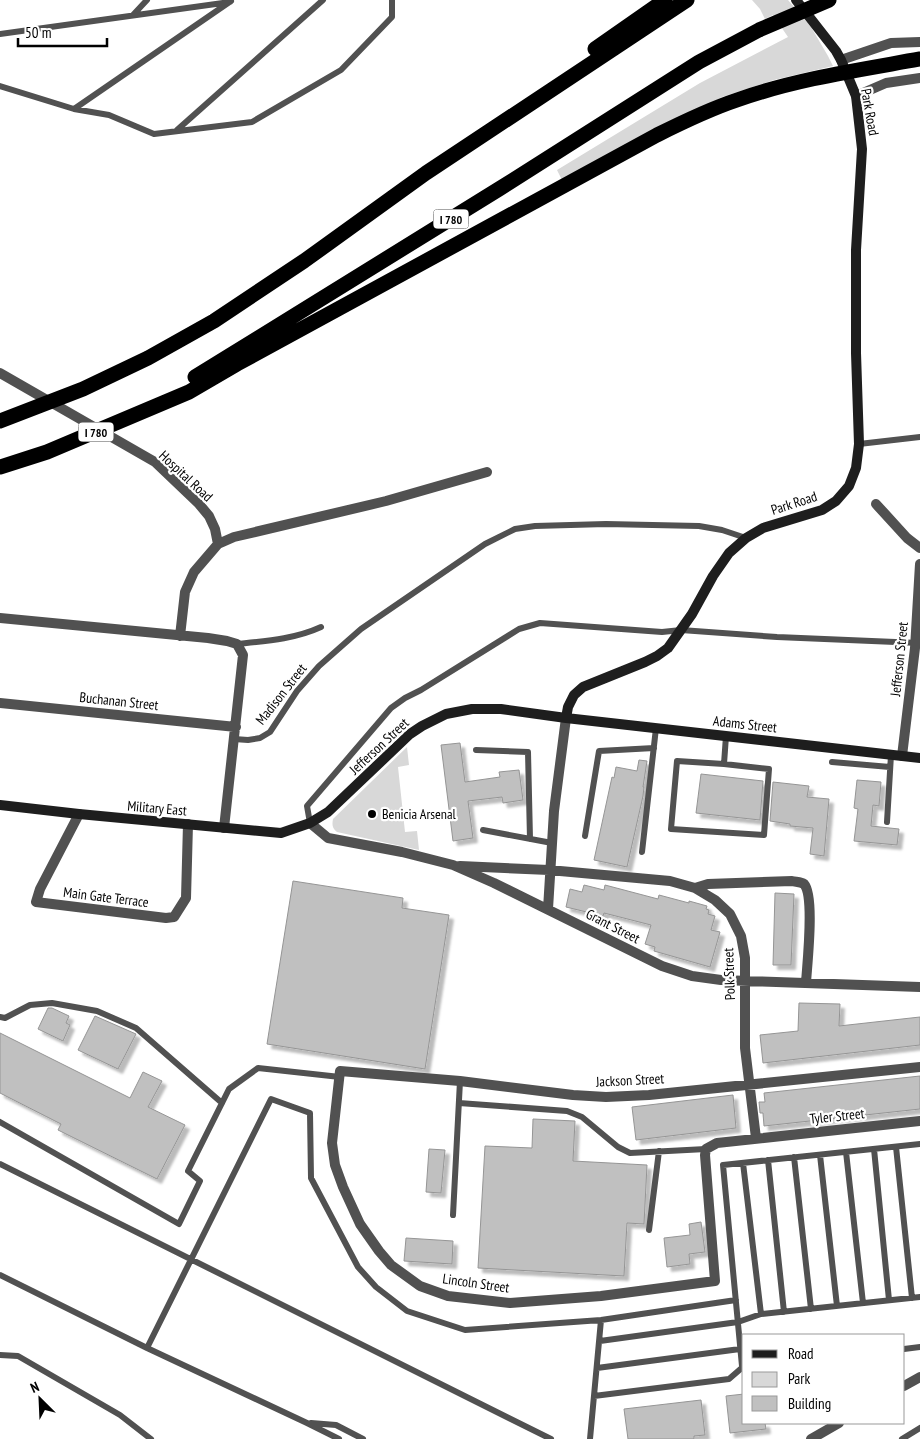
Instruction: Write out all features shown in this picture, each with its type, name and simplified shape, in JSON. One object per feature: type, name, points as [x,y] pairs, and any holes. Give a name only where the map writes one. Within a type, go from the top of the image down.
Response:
[{"type":"highway","points":[[520,110],[579,60],[665,0]]},
{"type":"highway","points":[[2,421],[84,389],[148,358],[214,321],[304,261],[426,173],[687,0]]},
{"type":"highway","name":"I 780","points":[[0,466],[47,452],[145,410],[500,189],[699,62],[759,30],[829,0]]},
{"type":"highway","points":[[145,410],[189,392],[657,135],[699,114],[730,102],[780,87],[836,74],[920,59]]},
{"type":"street","name":"Park Road","points":[[548,909],[554,811],[566,718],[568,707],[574,695],[583,687],[645,662],[668,648],[729,553],[746,538],[764,528],[822,510],[836,501],[849,486],[856,468],[859,444],[856,353],[856,250],[862,149],[856,96],[841,60],[829,40],[796,0]]},
{"type":"street","points":[[841,60],[891,43],[920,42]]},
{"type":"street","points":[[856,96],[886,83],[920,78]]},
{"type":"street","name":"Hospital Road","points":[[0,373],[155,462],[200,504],[209,516],[215,529],[218,544]]},
{"type":"street","points":[[180,636],[185,592],[189,582],[200,564],[218,544],[234,537],[386,501],[487,472]]},
{"type":"street","points":[[876,504],[906,538],[920,548]]},
{"type":"street","name":"Jefferson Street","points":[[902,756],[918,643],[920,564]]},
{"type":"street","points":[[0,618],[208,638],[237,644],[243,654],[224,828]]},
{"type":"street","name":"Buchanan Street","points":[[0,703],[236,727]]},
{"type":"street","name":"Jefferson Street","points":[[310,823],[328,812],[410,734],[446,714],[472,709],[501,710],[566,718]]},
{"type":"street","name":"Adams Street","points":[[566,718],[920,758]]},
{"type":"street","name":"Military East","points":[[0,805],[282,833],[310,823]]},
{"type":"street","name":"Main Gate Terrace","points":[[79,814],[40,888],[36,902],[166,918],[174,916],[186,898],[193,825]]},
{"type":"street","name":"Grant Street","points":[[310,823],[328,838],[402,852],[453,865],[548,909],[662,966],[692,976],[720,980],[920,987]]},
{"type":"street","name":"Polk Street","points":[[453,865],[549,870],[670,881],[695,888],[715,900],[730,914],[741,936],[745,958],[745,1048],[756,1138]]},
{"type":"street","points":[[695,888],[708,884],[792,881],[805,885],[810,911],[806,983]]},
{"type":"street","name":"Jackson Street","points":[[340,1074],[460,1081],[606,1097],[649,1095],[920,1067]]},
{"type":"street","name":"Lincoln Street","points":[[340,1074],[332,1143],[335,1165],[360,1224],[391,1265],[420,1286],[448,1296],[510,1303],[601,1296],[715,1281],[706,1149]]},
{"type":"street","name":"Tyler Street","points":[[756,1138],[920,1121]]},
{"type":"street","points":[[706,1149],[717,1143],[756,1138]]},
{"type":"street","points":[[905,1385],[920,1376]]},
{"type":"street","points":[[811,1439],[837,1424]]},
{"type":"lane","points":[[133,15],[147,0]]},
{"type":"lane","points":[[0,34],[232,0]]},
{"type":"lane","points":[[74,109],[232,0]]},
{"type":"lane","points":[[176,131],[323,0]]},
{"type":"lane","points":[[0,86],[74,109],[109,115],[154,134],[252,122],[341,70],[392,17],[392,0]]},
{"type":"lane","points":[[859,444],[920,437]]},
{"type":"lane","name":"Madison Street","points":[[234,739],[248,740],[260,738],[270,732],[297,691],[319,666],[361,629],[485,544],[515,529],[536,526],[606,524],[699,526],[722,530],[746,538]]},
{"type":"lane","points":[[310,823],[307,806],[391,708],[519,629],[540,624],[662,632],[681,630],[777,637],[918,643]]},
{"type":"lane","points":[[237,644],[282,639],[308,633],[321,627]]},
{"type":"lane","points":[[642,852],[656,728]]},
{"type":"lane","points":[[724,764],[726,736]]},
{"type":"lane","points":[[585,836],[599,751],[654,748]]},
{"type":"lane","points":[[476,750],[528,752],[530,839]]},
{"type":"lane","points":[[887,822],[891,754]]},
{"type":"lane","points":[[677,760],[724,764],[769,769],[764,835],[671,829],[677,760]]},
{"type":"lane","points":[[832,762],[890,767]]},
{"type":"lane","points":[[483,830],[552,843]]},
{"type":"lane","points":[[0,1017],[5,1018],[30,1005],[52,1002],[97,1011],[136,1028],[222,1103]]},
{"type":"lane","points":[[0,1122],[179,1224],[200,1181],[188,1172],[229,1089],[258,1068],[340,1074]]},
{"type":"lane","points":[[453,1215],[460,1081]]},
{"type":"lane","points":[[147,1348],[271,1099],[310,1113],[311,1178],[358,1267],[376,1287],[407,1312],[466,1330],[602,1320],[736,1300]]},
{"type":"lane","points":[[459,1103],[567,1111],[582,1117],[618,1147],[630,1152],[706,1149]]},
{"type":"lane","points":[[742,1360],[723,1165],[920,1144]]},
{"type":"lane","points":[[896,1147],[912,1298]]},
{"type":"lane","points":[[874,1149],[889,1300]]},
{"type":"lane","points":[[649,1230],[659,1151]]},
{"type":"lane","points":[[846,1152],[863,1303]]},
{"type":"lane","points":[[820,1155],[837,1306]]},
{"type":"lane","points":[[794,1157],[811,1309]]},
{"type":"lane","points":[[768,1160],[784,1312]]},
{"type":"lane","points":[[743,1163],[761,1314]]},
{"type":"lane","points":[[0,1164],[551,1439]]},
{"type":"lane","points":[[0,1275],[147,1348],[307,1422],[339,1439]]},
{"type":"lane","points":[[600,1341],[738,1322],[761,1314],[920,1297]]},
{"type":"lane","points":[[590,1439],[602,1320]]},
{"type":"lane","points":[[905,1349],[920,1347]]},
{"type":"lane","points":[[597,1368],[740,1349]]},
{"type":"lane","points":[[0,1355],[18,1356],[120,1415],[151,1439]]},
{"type":"lane","points":[[594,1396],[729,1379],[742,1367]]},
{"type":"lane","points":[[307,1422],[336,1425],[363,1439]]},
{"type":"lane","points":[[902,1439],[920,1428]]},
{"type":"green space","points":[[752,0],[788,0],[811,27],[833,66],[774,80],[722,97],[562,180],[557,170],[700,83],[788,37],[773,15],[765,19],[760,9]]},
{"type":"green space","points":[[407,747],[409,765],[398,767],[405,832],[417,831],[419,850],[337,832],[333,826],[333,819]]},
{"type":"building","points":[[460,743],[465,782],[500,777],[499,772],[519,770],[523,800],[503,803],[502,797],[468,801],[473,838],[453,841],[441,745]]},
{"type":"building","points":[[639,760],[647,761],[643,796],[627,867],[594,860],[612,777],[614,778],[616,767],[637,771]]},
{"type":"building","points":[[701,774],[763,781],[760,820],[696,813]]},
{"type":"building","points":[[857,780],[881,782],[879,806],[873,805],[871,826],[899,829],[897,845],[854,841],[858,809],[854,808]]},
{"type":"building","points":[[773,782],[809,786],[807,797],[829,799],[824,856],[810,854],[813,828],[790,826],[790,824],[770,821]]},
{"type":"building","points":[[293,881],[403,898],[402,908],[449,915],[425,1069],[267,1044]]},
{"type":"building","points":[[584,885],[604,890],[605,885],[658,899],[659,895],[707,906],[708,914],[715,916],[711,930],[720,932],[710,967],[654,951],[655,947],[645,944],[651,925],[604,913],[603,916],[566,907],[570,889],[582,892]]},
{"type":"building","points":[[775,893],[794,894],[791,965],[773,965]]},
{"type":"building","points":[[799,1003],[840,1004],[839,1026],[920,1017],[920,1045],[763,1063],[760,1035],[798,1031]]},
{"type":"building","points":[[48,1008],[69,1016],[66,1023],[70,1025],[63,1041],[38,1029]]},
{"type":"building","points":[[95,1016],[136,1034],[118,1069],[78,1050]]},
{"type":"building","points":[[0,1033],[130,1098],[143,1072],[162,1081],[148,1107],[185,1125],[157,1179],[58,1130],[61,1124],[0,1093]]},
{"type":"building","points":[[920,1076],[920,1109],[764,1126],[763,1113],[760,1113],[759,1102],[765,1102],[764,1093]]},
{"type":"building","points":[[733,1095],[736,1128],[636,1140],[632,1107]]},
{"type":"building","points":[[533,1119],[575,1121],[573,1161],[647,1165],[644,1224],[627,1223],[624,1276],[478,1268],[485,1146],[532,1148]]},
{"type":"building","points":[[429,1149],[445,1150],[441,1193],[426,1192]]},
{"type":"building","points":[[701,1222],[705,1252],[689,1254],[690,1264],[667,1267],[664,1238],[690,1235],[689,1224]]},
{"type":"building","points":[[406,1238],[453,1241],[452,1264],[404,1261]]},
{"type":"building","points":[[742,1394],[742,1424],[765,1424],[766,1429],[730,1433],[726,1396]]},
{"type":"building","points":[[701,1400],[705,1435],[694,1436],[694,1439],[628,1439],[624,1409]]},
{"type":"place","name":"Benicia Arsenal","points":[[372,814]]}]
